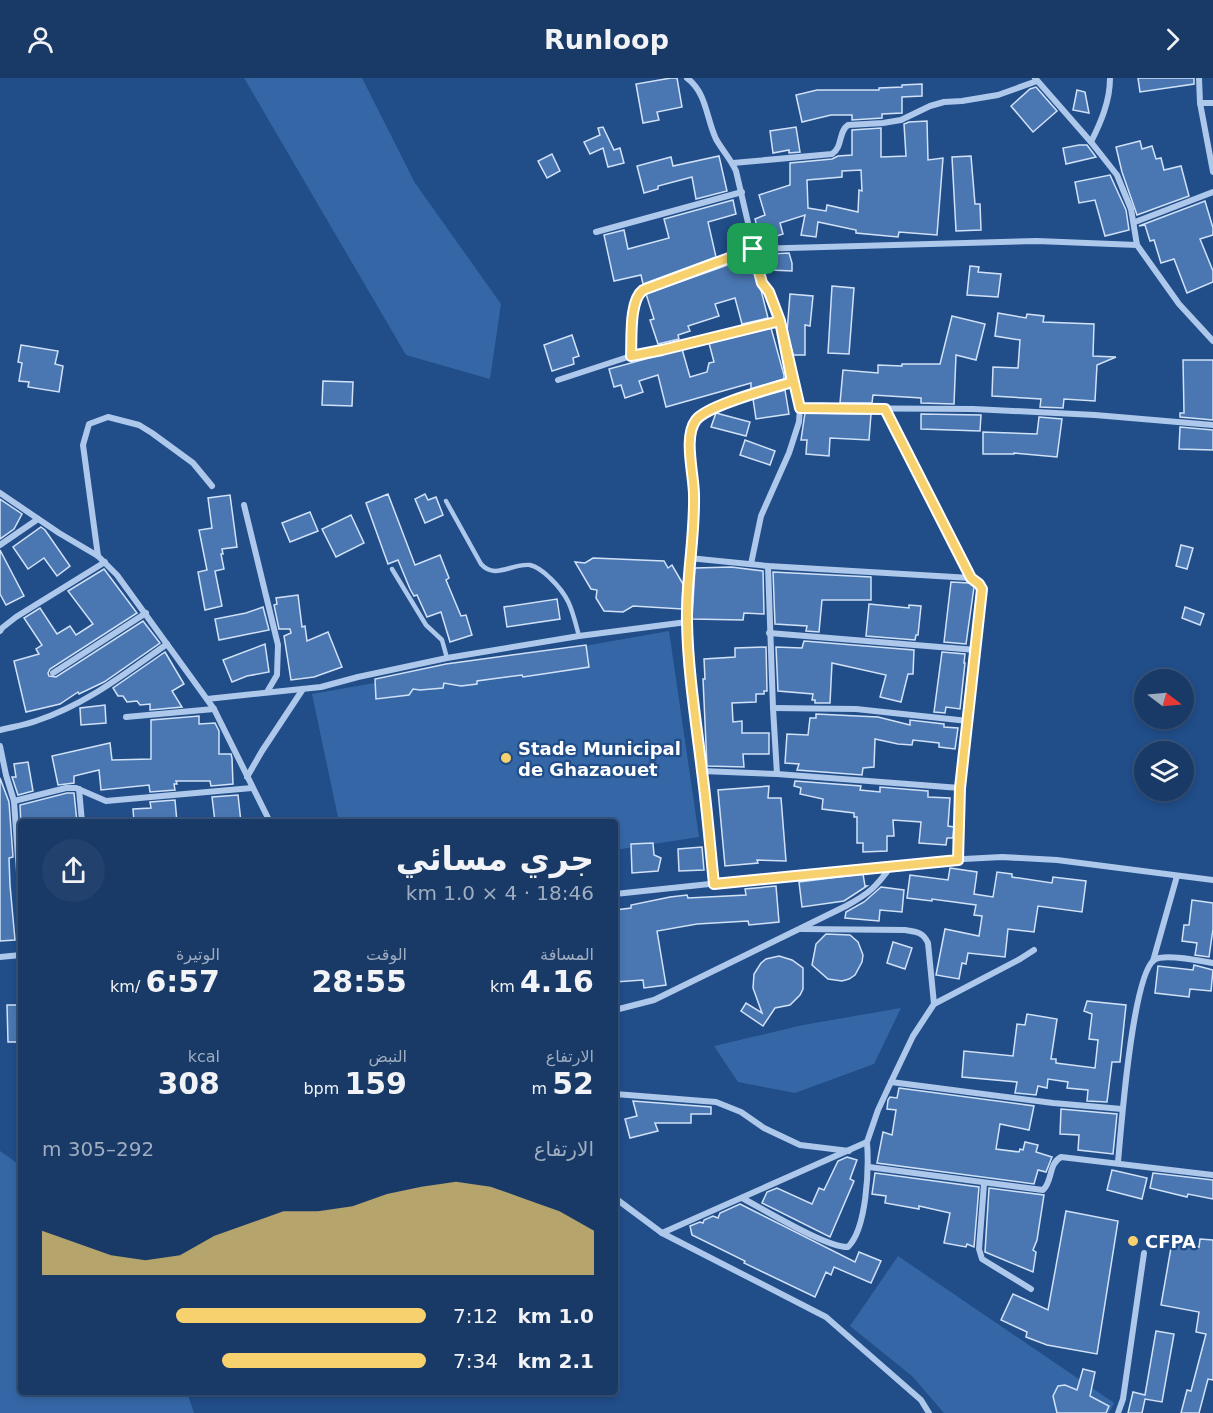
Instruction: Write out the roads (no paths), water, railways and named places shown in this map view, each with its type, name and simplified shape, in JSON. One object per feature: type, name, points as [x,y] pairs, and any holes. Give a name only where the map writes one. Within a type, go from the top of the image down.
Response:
[{"type":"street","points":[[687,78],[696,86],[716,139],[733,163],[742,192],[762,283],[769,292],[780,321],[792,382],[800,408],[797,434],[761,516],[751,564]]},
{"type":"street","points":[[1091,142],[1106,107],[1110,78]]},
{"type":"street","points":[[1199,78],[1200,103],[1213,172]]},
{"type":"street","points":[[733,163],[832,154],[838,148],[844,129],[848,125],[901,120],[930,106],[998,95],[1036,80],[1091,142],[1120,180],[1135,222],[1137,245],[1179,304],[1213,341]]},
{"type":"street","points":[[1200,103],[1213,103]]},
{"type":"street","points":[[596,232],[742,192]]},
{"type":"street","points":[[1135,222],[1213,192]]},
{"type":"street","points":[[631,356],[634,304],[637,295],[643,290],[753,249],[1037,241],[1137,245]]},
{"type":"street","points":[[558,380],[631,356],[780,321]]},
{"type":"street","points":[[714,884],[690,679],[687,622],[694,495],[690,436],[696,419],[703,413],[792,382]]},
{"type":"street","points":[[800,408],[984,410],[1095,415],[1213,425]]},
{"type":"street","points":[[885,409],[971,578],[979,584],[982,594],[960,788],[958,860]]},
{"type":"street","points":[[98,556],[83,445],[89,424],[108,417],[139,425],[193,463],[212,486]]},
{"type":"street","points":[[0,494],[105,562],[146,614],[214,709],[268,819]]},
{"type":"street","points":[[244,505],[278,645],[277,675],[267,692]]},
{"type":"street","points":[[0,545],[38,519]]},
{"type":"street","points":[[689,558],[768,566],[971,578]]},
{"type":"street","points":[[0,631],[16,616],[105,562]]},
{"type":"street","points":[[768,566],[772,708],[777,774]]},
{"type":"street","points":[[53,673],[146,614]]},
{"type":"street","points":[[207,699],[321,687],[447,658],[579,636],[687,622]]},
{"type":"street","points":[[770,633],[976,650]]},
{"type":"street","points":[[0,730],[36,722],[74,706],[98,693],[168,644]]},
{"type":"street","points":[[247,777],[303,689]]},
{"type":"street","points":[[772,708],[856,709],[968,721]]},
{"type":"street","points":[[126,717],[214,709]]},
{"type":"street","points":[[0,747],[14,801],[18,858]]},
{"type":"street","points":[[702,771],[777,774],[960,788]]},
{"type":"street","points":[[14,801],[66,788],[79,789],[106,801],[252,788]]},
{"type":"street","points":[[79,789],[82,819]]},
{"type":"street","points":[[618,894],[892,865],[1002,857],[1057,860],[1213,880]]},
{"type":"street","points":[[618,1009],[654,1000],[868,894],[892,865]]},
{"type":"street","points":[[1118,1162],[1122,1109],[1138,1001],[1153,962],[1177,876]]},
{"type":"street","points":[[800,928],[919,932],[928,943],[934,1004]]},
{"type":"street","points":[[742,1198],[826,1242],[848,1247],[855,1238],[864,1208],[869,1167],[867,1142],[878,1110],[913,1036],[934,1004],[1012,964],[1034,950]]},
{"type":"street","points":[[0,957],[18,955]]},
{"type":"street","points":[[1153,962],[1161,958],[1213,963]]},
{"type":"street","points":[[891,1082],[1002,1097],[1122,1109]]},
{"type":"street","points":[[618,1094],[716,1102],[741,1112],[764,1128],[800,1145],[849,1150]]},
{"type":"street","points":[[662,1233],[867,1142]]},
{"type":"street","points":[[869,1167],[1043,1190],[1048,1186],[1054,1163],[1061,1157],[1213,1175]]},
{"type":"street","points":[[984,1184],[980,1249],[982,1259],[1031,1290]]},
{"type":"street","points":[[618,1200],[662,1233],[826,1317],[921,1400],[929,1413]]},
{"type":"street","points":[[1118,1413],[1123,1400],[1144,1253]]},
{"type":"lane","points":[[446,501],[481,564],[487,570],[493,572],[528,565],[537,567],[563,591],[573,612],[579,636]]},
{"type":"lane","points":[[392,569],[426,625],[442,640],[447,658]]},
{"type":"place","name":"Stade Municipal de Ghazaouet","points":[[506,758]]},
{"type":"place","name":"CFPA","points":[[1133,1241]]}]
